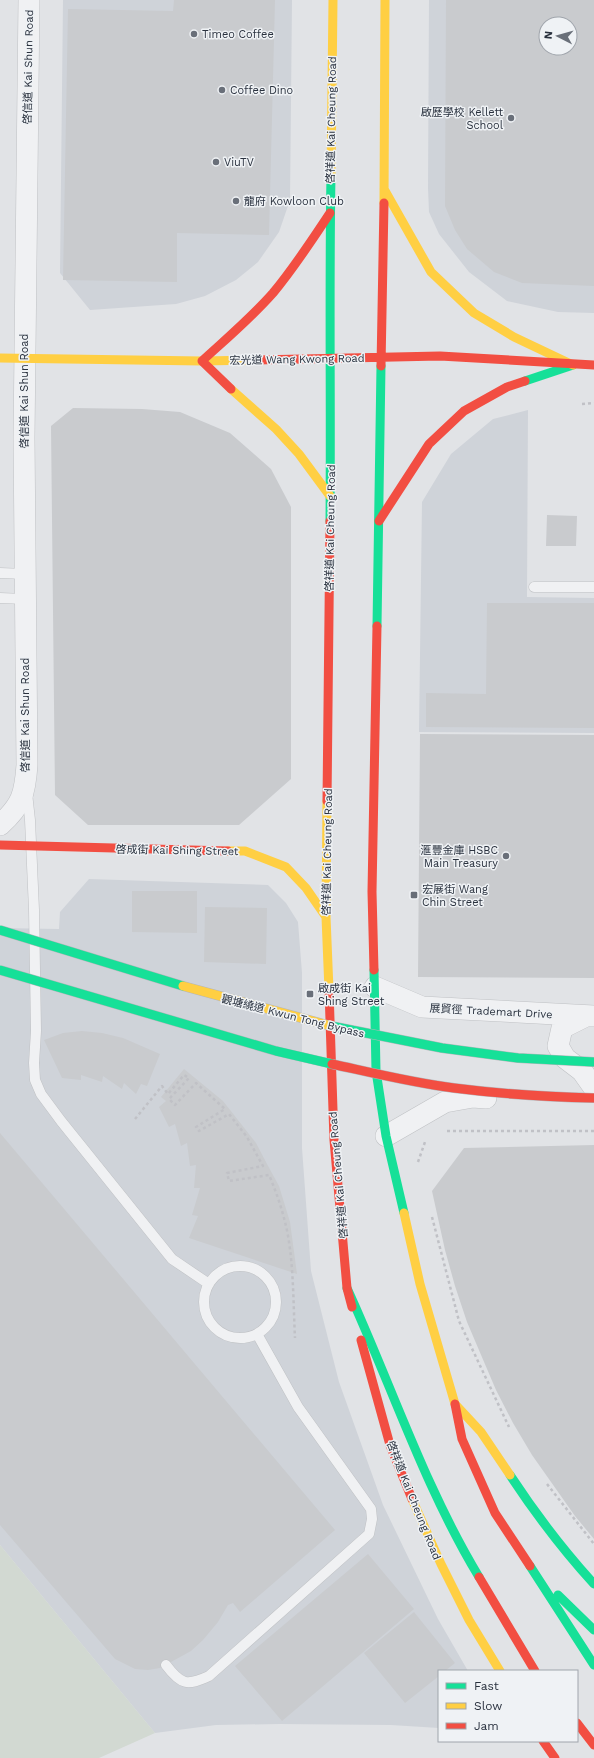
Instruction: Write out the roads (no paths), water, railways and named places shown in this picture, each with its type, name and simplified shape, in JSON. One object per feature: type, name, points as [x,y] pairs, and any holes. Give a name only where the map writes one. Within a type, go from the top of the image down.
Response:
[{"type":"main road","name":"啓祥道 Kai Cheung Road","points":[[333,0],[330,213],[330,496],[326,917],[334,1140],[347,1288],[390,1445],[408,1490],[468,1620],[499,1670]]},
{"type":"main road","points":[[384,0],[384,188],[372,892],[376,1072],[386,1136],[420,1284],[455,1404],[462,1440],[494,1513],[594,1665]]},
{"type":"main road","points":[[384,188],[431,272],[474,314],[514,337],[573,365]]},
{"type":"main road","points":[[330,213],[303,254],[273,293],[245,322],[202,361],[239,397],[276,429],[299,454],[330,496]]},
{"type":"main road","name":"宏光道 Wang Kwong Road","points":[[0,358],[202,361],[329,357],[381,358],[460,356],[573,365],[594,365]]},
{"type":"main road","points":[[379,521],[429,444],[464,411],[507,387],[573,365]]},
{"type":"main road","name":"啓成街 Kai Shing Street","points":[[0,845],[245,851],[286,867],[306,888],[326,917]]},
{"type":"main road","name":"觀塘繞道 Kwun Tong Bypass","points":[[0,930],[224,998],[334,1028],[380,1038],[481,1054],[594,1062]]},
{"type":"main road","points":[[0,970],[276,1051],[387,1076],[453,1088],[529,1096],[594,1098]]},
{"type":"main road","points":[[347,1288],[411,1442],[467,1557],[535,1670]]},
{"type":"main road","points":[[455,1404],[481,1432],[531,1507],[575,1563],[594,1584]]},
{"type":"main road","points":[[534,1572],[594,1630]]},
{"type":"main road","points":[[578,1724],[594,1745]]},
{"type":"main road","points":[[544,1742],[555,1758]]},
{"type":"street","name":"啓信道 Kai Shun Road","points":[[0,825],[20,803],[26,783],[24,358],[29,0]]},
{"type":"street","name":"展貿徑 Trademart Drive","points":[[375,987],[422,1007],[590,1016]]},
{"type":"street","name":"展貿徑 Trademart Drive","points":[[590,1016],[562,1028],[558,1046],[565,1058],[582,1071],[594,1088]]},
{"type":"street","points":[[386,1136],[446,1102],[473,1097],[594,1107]]},
{"type":"lane","points":[[0,573],[25,574]]},
{"type":"lane","points":[[534,587],[594,588]]},
{"type":"lane","points":[[0,598],[24,599]]},
{"type":"lane","name":"啓信道 Kai Shun Road","points":[[26,783],[32,846],[34,910],[36,1031],[34,1063],[35,1080],[41,1094],[61,1121],[172,1259],[209,1284]]},
{"type":"lane","points":[[239,1266],[250,1268],[261,1273],[270,1282],[275,1292],[276,1304],[274,1316],[267,1326],[257,1334],[247,1338],[235,1338],[224,1335],[215,1328],[208,1318],[205,1307],[205,1296],[209,1284],[217,1275],[227,1268],[239,1266]]},
{"type":"lane","points":[[166,1665],[175,1678],[184,1683],[196,1682],[209,1676],[369,1534],[372,1519],[371,1509],[298,1407],[257,1334]]},
{"type":"place","name":"Timeo Coffee","points":[[194,34]]},
{"type":"place","name":"Coffee Dino","points":[[222,90]]},
{"type":"place","name":"啟歷學校 Kellett School","points":[[511,118]]},
{"type":"place","name":"ViuTV","points":[[216,162]]},
{"type":"place","name":"龍府 Kowloon Club","points":[[236,201]]},
{"type":"place","name":"滙豐金庫 HSBC Main Treasury","points":[[506,856]]},
{"type":"place","name":"宏展街 Wang Chin Street","points":[[414,895]]},
{"type":"place","name":"啟成街 Kai Shing Street","points":[[310,994]]}]
